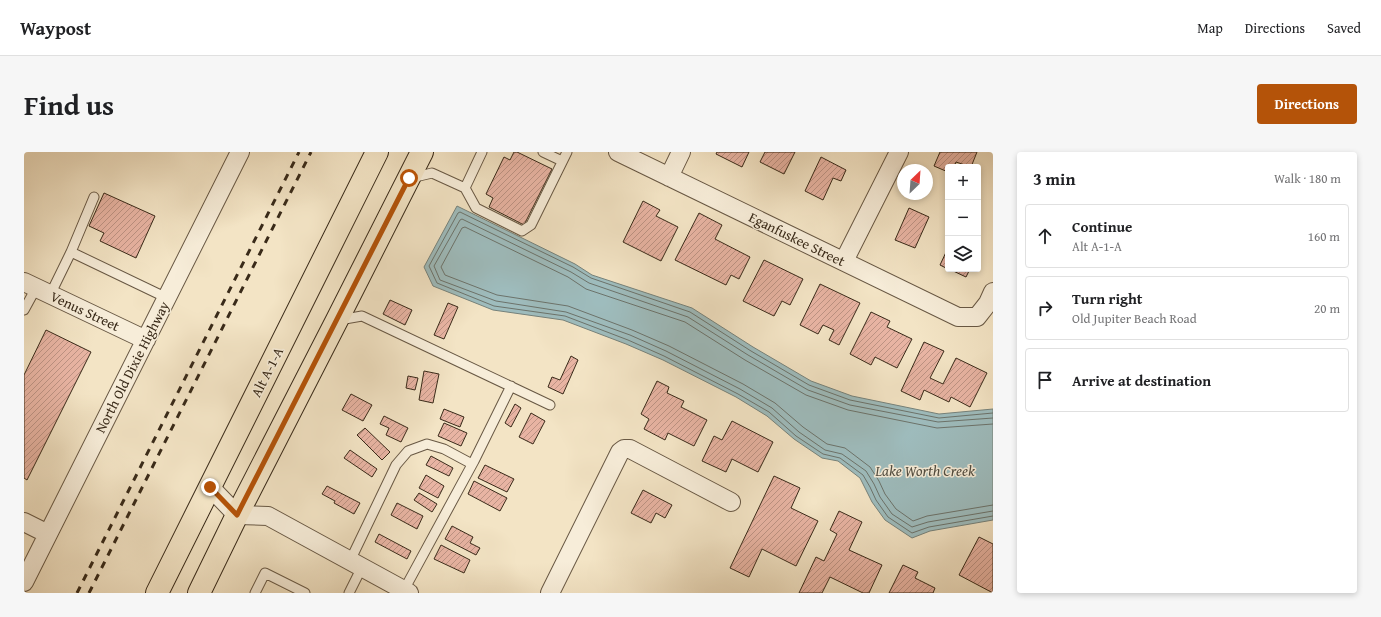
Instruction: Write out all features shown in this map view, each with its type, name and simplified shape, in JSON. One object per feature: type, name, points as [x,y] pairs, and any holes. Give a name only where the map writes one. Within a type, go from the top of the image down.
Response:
[{"type":"main road","name":"Alt A-1-A","points":[[156,593],[377,152]]},
{"type":"main road","points":[[199,593],[237,515],[338,320],[422,152]]},
{"type":"street","name":"North Old Dixie Highway","points":[[24,582],[240,152]]},
{"type":"street","name":"Eganfuskee Street","points":[[618,152],[638,156],[669,177],[958,317],[977,317],[988,303],[993,292]]},
{"type":"street","points":[[669,177],[681,152]]},
{"type":"street","points":[[844,261],[899,152]]},
{"type":"street","name":"Venus Street","points":[[37,288],[146,340]]},
{"type":"street","points":[[550,593],[620,452],[624,449],[630,450],[731,502]]},
{"type":"street","points":[[210,487],[237,515],[268,516],[407,592]]},
{"type":"street","points":[[24,522],[48,534]]},
{"type":"lane","points":[[464,188],[482,152]]},
{"type":"lane","points":[[543,152],[562,161]]},
{"type":"lane","points":[[409,178],[432,173],[464,188],[476,208],[522,231],[531,225],[567,152]]},
{"type":"lane","points":[[24,310],[37,288],[71,252],[94,197]]},
{"type":"lane","points":[[71,252],[167,298]]},
{"type":"lane","points":[[338,320],[362,316],[550,405]]},
{"type":"lane","points":[[407,592],[511,386]]},
{"type":"lane","points":[[349,593],[356,564],[396,465],[408,451],[427,444],[444,449],[472,464]]},
{"type":"lane","points":[[255,593],[265,573],[305,593]]},
{"type":"water","name":"Lake Worth Creek","points":[[457,206],[575,264],[592,275],[692,308],[753,347],[811,381],[852,396],[939,414],[993,409],[993,520],[930,531],[912,538],[885,520],[872,502],[860,478],[838,461],[822,458],[794,439],[767,416],[736,397],[663,360],[563,320],[493,310],[433,286],[424,267]]},
{"type":"building","points":[[514,152],[517,152],[552,169],[524,225],[489,207],[493,198],[486,194],[504,157],[510,160]]},
{"type":"building","points":[[717,152],[749,152],[742,167],[716,154]]},
{"type":"building","points":[[765,152],[795,152],[784,174],[760,162]]},
{"type":"building","points":[[940,152],[977,152],[972,164],[962,164],[956,162],[955,164],[945,164],[945,171],[934,166]]},
{"type":"building","points":[[821,157],[846,170],[841,181],[833,178],[823,200],[805,191]]},
{"type":"building","points":[[104,193],[155,216],[136,258],[100,241],[104,233],[89,226]]},
{"type":"building","points":[[643,201],[660,210],[656,216],[678,227],[661,261],[623,242]]},
{"type":"building","points":[[909,208],[929,217],[915,248],[895,240]]},
{"type":"building","points":[[699,213],[722,225],[715,239],[750,257],[739,279],[731,275],[726,285],[675,260]]},
{"type":"building","points":[[945,254],[945,268],[940,265]]},
{"type":"building","points":[[764,260],[803,279],[790,305],[782,301],[774,316],[743,301]]},
{"type":"building","points":[[955,272],[968,272],[966,277]]},
{"type":"building","points":[[820,284],[860,303],[839,345],[829,340],[834,330],[823,325],[818,334],[800,325]]},
{"type":"building","points":[[390,300],[412,310],[405,325],[383,314]]},
{"type":"building","points":[[448,303],[458,307],[444,339],[434,335]]},
{"type":"building","points":[[871,312],[890,321],[887,327],[912,339],[897,368],[875,357],[871,365],[850,354]]},
{"type":"building","points":[[46,330],[91,352],[27,480],[24,478],[24,375]]},
{"type":"building","points":[[924,342],[944,351],[930,378],[943,384],[956,358],[987,373],[970,407],[951,397],[949,402],[924,390],[920,400],[901,391]]},
{"type":"building","points":[[571,356],[578,360],[563,394],[548,387],[552,377],[560,380]]},
{"type":"building","points":[[424,371],[439,374],[433,403],[419,400]]},
{"type":"building","points":[[408,376],[418,378],[415,390],[406,388]]},
{"type":"building","points":[[657,381],[669,387],[667,393],[684,401],[681,407],[707,420],[694,446],[668,433],[665,440],[644,429],[649,419],[641,414]]},
{"type":"building","points":[[351,394],[372,405],[363,421],[342,410]]},
{"type":"building","points":[[515,404],[521,408],[511,427],[505,423]]},
{"type":"building","points":[[444,409],[464,417],[460,427],[440,419]]},
{"type":"building","points":[[531,413],[545,421],[533,444],[519,437]]},
{"type":"building","points":[[384,416],[408,428],[401,442],[386,435],[389,428],[380,424]]},
{"type":"building","points":[[732,421],[773,442],[758,472],[732,459],[726,472],[702,461],[714,436],[722,440]]},
{"type":"building","points":[[444,423],[467,433],[461,446],[438,436]]},
{"type":"building","points":[[365,428],[390,452],[382,460],[357,435]]},
{"type":"building","points":[[350,450],[377,469],[372,477],[344,458]]},
{"type":"building","points":[[431,456],[453,468],[449,476],[426,465]]},
{"type":"building","points":[[485,465],[514,479],[507,492],[478,478]]},
{"type":"building","points":[[426,475],[444,486],[438,498],[419,488]]},
{"type":"building","points":[[774,476],[800,488],[791,508],[818,521],[796,566],[762,549],[749,577],[730,568]]},
{"type":"building","points":[[474,481],[507,498],[500,511],[468,494]]},
{"type":"building","points":[[327,486],[360,503],[354,514],[334,503],[335,501],[322,494]]},
{"type":"building","points":[[643,490],[672,505],[665,518],[656,513],[651,523],[631,513]]},
{"type":"building","points":[[419,493],[437,504],[432,512],[414,500]]},
{"type":"building","points":[[397,503],[423,516],[417,529],[391,515]]},
{"type":"building","points":[[839,511],[862,522],[849,550],[882,565],[869,593],[863,593],[830,577],[822,593],[799,593],[816,557],[824,561],[837,534],[830,530]]},
{"type":"building","points":[[452,526],[473,537],[470,543],[480,548],[476,555],[445,539]]},
{"type":"building","points":[[379,534],[411,551],[407,559],[375,542]]},
{"type":"building","points":[[979,537],[993,544],[993,593],[959,575]]},
{"type":"building","points":[[441,545],[470,560],[464,573],[434,559]]},
{"type":"building","points":[[903,565],[918,572],[915,578],[935,588],[933,593],[889,593]]},
{"type":"railway","points":[[77,593],[299,152]]},
{"type":"railway","points":[[89,593],[311,152]]},
{"type":"route","points":[[210,487],[237,515],[338,320],[409,178]]}]
